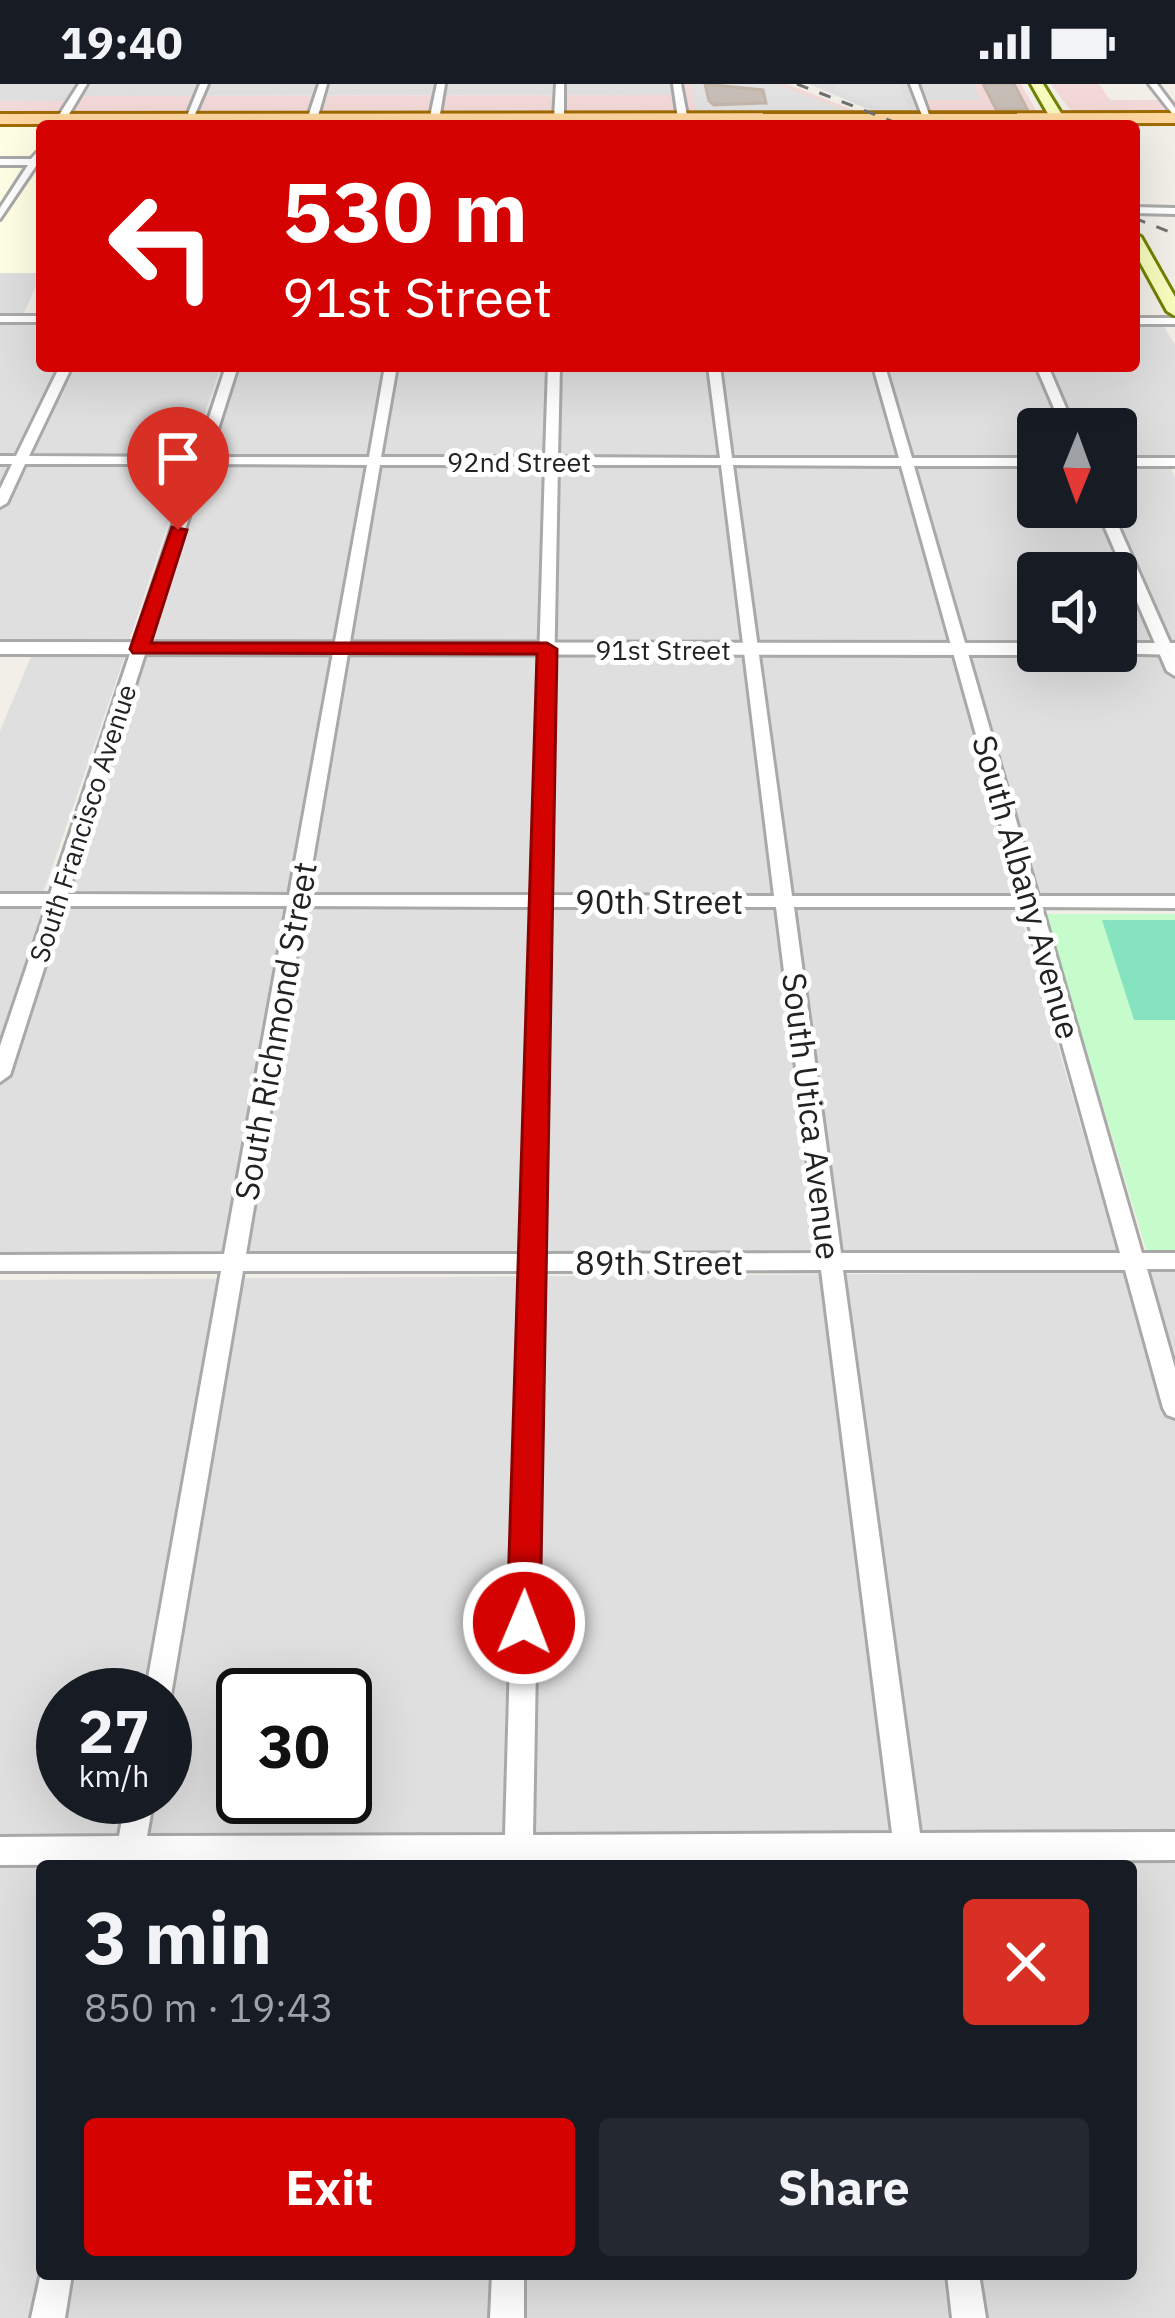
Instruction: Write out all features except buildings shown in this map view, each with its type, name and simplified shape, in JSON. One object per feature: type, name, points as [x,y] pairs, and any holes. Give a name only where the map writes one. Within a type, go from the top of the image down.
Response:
[{"type":"main road","points":[[1037,84],[1058,120]]},
{"type":"main road","points":[[1140,120],[1175,119]]},
{"type":"main road","points":[[136,120],[271,120]]},
{"type":"main road","points":[[496,120],[621,120]]},
{"type":"main road","points":[[806,120],[981,120]]},
{"type":"main road","points":[[0,121],[36,122]]},
{"type":"main road","points":[[1140,248],[1175,311]]},
{"type":"main road","points":[[1140,269],[1160,306],[1175,321]]},
{"type":"street","points":[[61,120],[83,84]]},
{"type":"street","points":[[188,118],[204,84]]},
{"type":"street","points":[[312,120],[323,84]]},
{"type":"street","points":[[434,120],[441,84]]},
{"type":"street","points":[[559,118],[560,84]]},
{"type":"street","points":[[677,84],[683,120]]},
{"type":"street","points":[[914,84],[928,118]]},
{"type":"street","points":[[1153,84],[1175,119]]},
{"type":"street","points":[[2,209],[36,159]]},
{"type":"street","points":[[0,162],[34,162]]},
{"type":"street","points":[[1140,211],[1175,211]]},
{"type":"street","points":[[0,319],[36,319]]},
{"type":"street","points":[[1140,321],[1175,321]]},
{"type":"street","points":[[0,502],[63,372]]},
{"type":"street","name":"South Francisco Avenue","points":[[0,1075],[230,372]]},
{"type":"street","name":"South Richmond Street","points":[[163,1668],[391,372]]},
{"type":"street","points":[[518,1858],[554,372]]},
{"type":"street","name":"South Utica Avenue","points":[[715,372],[909,1857]]},
{"type":"street","name":"South Albany Avenue","points":[[881,372],[1175,1408]]},
{"type":"street","points":[[1045,372],[1061,408]]},
{"type":"street","name":"92nd Street","points":[[0,460],[1017,462]]},
{"type":"street","points":[[1137,462],[1175,462]]},
{"type":"street","points":[[1113,528],[1170,649],[1175,671]]},
{"type":"street","name":"91st Street","points":[[0,648],[1017,649]]},
{"type":"street","points":[[1137,649],[1170,649]]},
{"type":"street","name":"90th Street","points":[[0,900],[1175,902]]},
{"type":"street","name":"89th Street","points":[[0,1263],[1175,1261]]},
{"type":"street","points":[[129,1858],[135,1824]]},
{"type":"street","points":[[0,1851],[129,1858],[909,1857],[1175,1846]]},
{"type":"street","points":[[48,2318],[55,2280]]},
{"type":"street","points":[[507,2318],[508,2280]]},
{"type":"street","points":[[965,2280],[969,2318]]},
{"type":"shaded area","points":[[0,84],[685,84],[686,95],[75,96],[71,101],[0,101]]},
{"type":"shaded area","points":[[685,84],[787,84],[868,116],[0,115],[0,101],[70,101],[74,96],[685,95]]},
{"type":"shaded area","points":[[691,84],[777,84],[851,113],[696,112]]},
{"type":"shaded area","points":[[809,84],[974,84],[982,100],[923,100],[929,116],[884,116]]},
{"type":"shaded area","points":[[838,84],[899,84],[911,112],[890,112],[833,90]]},
{"type":"shaded area","points":[[974,84],[1021,84],[1039,116],[929,116],[922,100],[980,100]]},
{"type":"shaded area","points":[[1051,84],[1099,84],[1110,100],[1175,100],[1175,116],[1074,115]]},
{"type":"shaded area","points":[[0,126],[36,126],[36,273],[0,273]]},
{"type":"shaded area","points":[[0,273],[36,273],[36,286],[22,317],[0,317]]},
{"type":"shaded area","points":[[0,323],[36,323],[36,372],[219,372],[129,641],[0,641]]},
{"type":"shaded area","points":[[1140,325],[1163,325],[1175,345],[1175,459],[1137,459],[1137,408],[1017,408],[1017,458],[209,457],[236,372],[1140,372]]},
{"type":"shaded area","points":[[206,465],[1017,467],[1017,528],[1137,528],[1137,467],[1170,467],[1175,477],[1175,643],[1137,643],[1137,552],[1017,552],[1017,643],[150,641]]},
{"type":"shaded area","points":[[33,652],[126,653],[44,891],[0,891],[0,731]]},
{"type":"shaded area","points":[[146,653],[1017,655],[1017,672],[1137,672],[1137,655],[1175,655],[1175,893],[1014,893],[1117,1252],[0,1255],[0,907],[64,907]]},
{"type":"shaded area","points":[[1175,1272],[1175,2318],[0,2318],[0,1280]]},
{"type":"green space","points":[[1045,914],[1175,914],[1175,1251],[1147,1252]]},
{"type":"green space","points":[[1102,920],[1175,920],[1175,1020],[1134,1020]]},
{"type":"railway","points":[[797,84],[889,120]]},
{"type":"railway","points":[[1140,220],[1175,234]]},
{"type":"route","points":[[178,530],[140,649],[547,649],[524,1623]]}]
